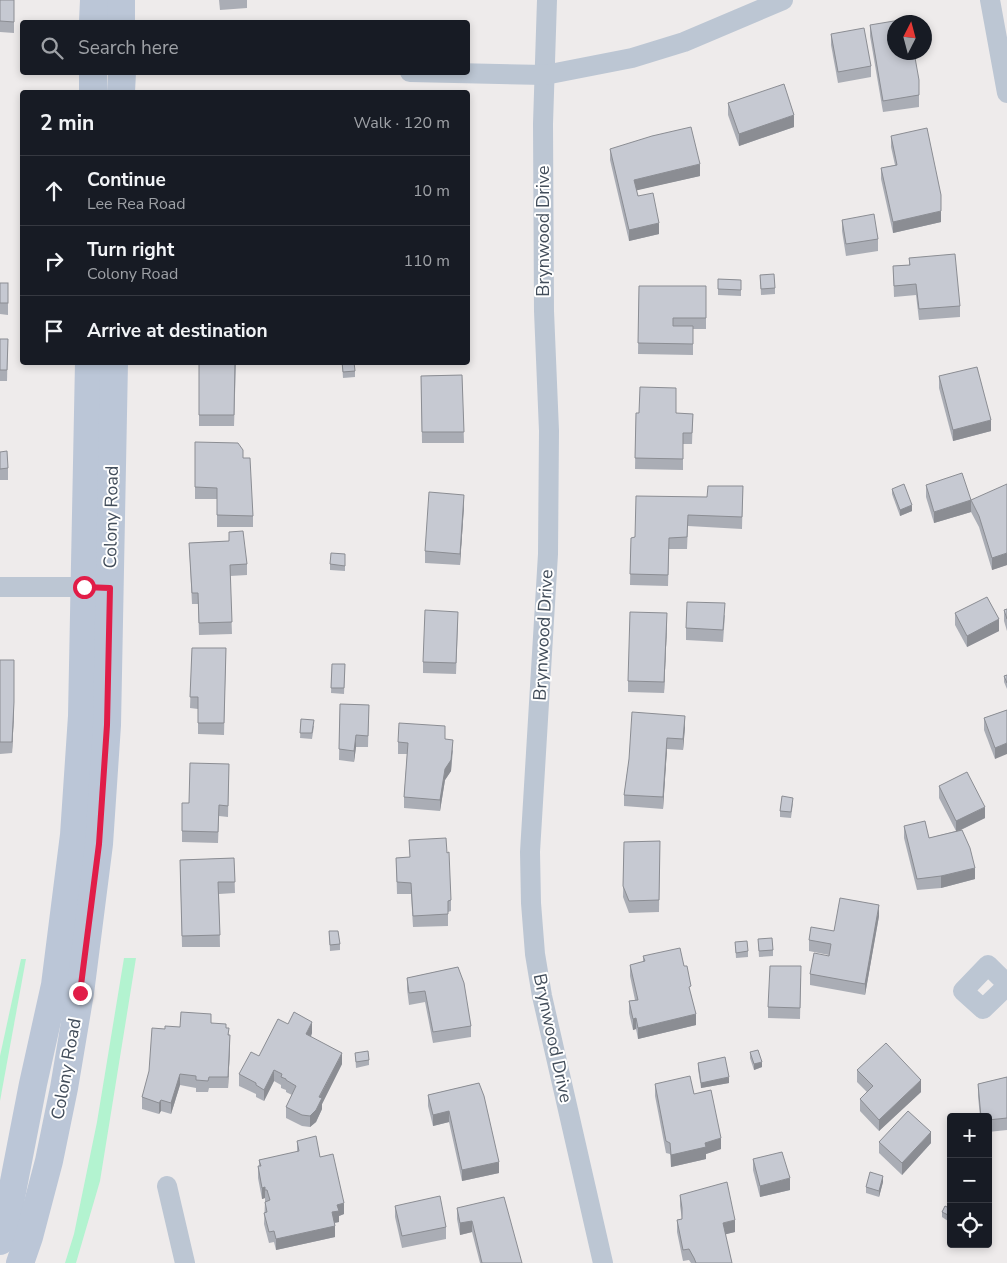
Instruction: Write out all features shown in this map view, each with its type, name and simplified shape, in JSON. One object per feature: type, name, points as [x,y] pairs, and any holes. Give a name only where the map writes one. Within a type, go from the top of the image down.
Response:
[{"type":"main road","points":[[93,20],[94,0]]},
{"type":"main road","points":[[121,0],[121,20]]},
{"type":"main road","points":[[93,75],[93,90]]},
{"type":"main road","points":[[121,90],[122,75]]},
{"type":"main road","name":"Colony Road","points":[[20,1263],[29,1237],[49,1161],[64,1088],[80,993],[99,844],[107,725],[97,587],[89,365]]},
{"type":"main road","name":"Colony Road","points":[[0,1241],[5,1228],[55,984],[74,835],[82,716],[97,587],[114,365]]},
{"type":"main road","points":[[33,1084],[64,1088]]},
{"type":"street","name":"Brynwood Drive","points":[[547,0],[543,124],[544,301],[549,431],[548,554],[530,852],[531,903],[542,996],[603,1263]]},
{"type":"street","points":[[470,73],[545,75],[632,58],[684,42],[783,0]]},
{"type":"street","points":[[990,0],[1007,93]]},
{"type":"street","points":[[0,587],[97,587]]},
{"type":"street","points":[[167,1186],[185,1263]]},
{"type":"green space","points":[[124,958],[136,958],[100,1181],[76,1263],[65,1263],[74,1234],[97,1122]]},
{"type":"green space","points":[[21,959],[26,959],[0,1101],[0,1056]]},
{"type":"building","points":[[0,0],[14,0],[14,22],[0,21]]},
{"type":"building","points":[[887,22],[887,60],[915,60],[919,80],[919,95],[883,101],[870,25]]},
{"type":"building","points":[[864,28],[871,66],[838,72],[831,34]]},
{"type":"building","points":[[784,84],[794,115],[739,134],[728,103]]},
{"type":"building","points":[[691,127],[700,164],[634,180],[638,196],[653,193],[659,223],[629,230],[610,149],[652,136]]},
{"type":"building","points":[[927,128],[941,195],[941,211],[893,222],[881,168],[897,165],[891,136]]},
{"type":"building","points":[[874,214],[878,239],[846,244],[842,220]]},
{"type":"building","points":[[955,254],[960,306],[919,309],[916,284],[894,286],[893,266],[910,265],[909,258]]},
{"type":"building","points":[[774,274],[775,288],[761,289],[760,275]]},
{"type":"building","points":[[718,279],[741,280],[741,290],[718,289]]},
{"type":"building","points":[[0,283],[8,283],[8,303],[0,303]]},
{"type":"building","points":[[639,286],[706,286],[706,318],[673,318],[673,326],[693,326],[693,344],[638,343]]},
{"type":"building","points":[[0,339],[8,339],[7,370],[0,370]]},
{"type":"building","points":[[199,365],[235,365],[234,415],[199,415]]},
{"type":"building","points":[[342,365],[354,365],[355,371],[343,372]]},
{"type":"building","points":[[977,367],[991,420],[953,430],[939,376]]},
{"type":"building","points":[[462,375],[464,432],[422,432],[421,376]]},
{"type":"building","points":[[640,387],[676,388],[676,413],[693,414],[692,433],[683,433],[683,459],[635,458],[636,413],[639,413]]},
{"type":"building","points":[[195,442],[238,443],[243,450],[243,458],[250,458],[253,516],[217,515],[217,488],[195,487]]},
{"type":"building","points":[[7,451],[8,468],[0,469],[0,452]]},
{"type":"building","points":[[962,473],[971,500],[934,512],[926,485]]},
{"type":"building","points":[[904,484],[912,505],[900,510],[892,489]]},
{"type":"building","points":[[1007,484],[1007,553],[992,558],[979,516],[971,500]]},
{"type":"building","points":[[708,486],[743,486],[742,517],[688,515],[687,537],[669,538],[668,575],[630,574],[631,538],[635,537],[636,496],[707,497]]},
{"type":"building","points":[[429,492],[464,495],[460,554],[425,551]]},
{"type":"building","points":[[243,531],[247,564],[230,565],[232,622],[199,623],[198,593],[192,593],[189,543],[229,541],[229,532]]},
{"type":"building","points":[[331,553],[345,554],[345,566],[330,564]]},
{"type":"building","points":[[987,597],[999,619],[967,636],[955,613]]},
{"type":"building","points":[[687,602],[725,603],[723,630],[686,628]]},
{"type":"building","points":[[425,610],[458,612],[456,663],[423,662]]},
{"type":"building","points":[[630,612],[667,613],[664,682],[628,681]]},
{"type":"building","points":[[192,648],[226,648],[224,723],[198,723],[198,697],[190,697]]},
{"type":"building","points":[[0,660],[14,660],[12,742],[0,742]]},
{"type":"building","points":[[332,664],[345,664],[344,688],[331,688]]},
{"type":"building","points":[[340,704],[369,705],[368,736],[356,735],[354,751],[339,749]]},
{"type":"building","points":[[1007,710],[1007,743],[995,748],[984,718]]},
{"type":"building","points":[[632,712],[685,716],[683,739],[667,738],[663,797],[624,795],[629,759]]},
{"type":"building","points":[[301,719],[314,720],[312,733],[300,733]]},
{"type":"building","points":[[399,723],[445,726],[445,739],[453,740],[451,760],[445,769],[440,800],[404,797],[408,743],[398,742]]},
{"type":"building","points":[[190,763],[229,764],[228,806],[219,805],[218,832],[182,831],[182,803],[189,803]]},
{"type":"building","points":[[967,772],[985,807],[956,821],[939,786]]},
{"type":"building","points":[[782,796],[793,798],[791,812],[780,811]]},
{"type":"building","points":[[925,821],[929,838],[962,830],[970,848],[975,868],[941,876],[917,879],[904,826]]},
{"type":"building","points":[[446,838],[447,853],[449,852],[451,900],[448,901],[448,914],[413,916],[411,883],[397,882],[396,858],[410,857],[409,840]]},
{"type":"building","points":[[660,841],[659,900],[629,901],[623,886],[624,842]]},
{"type":"building","points":[[234,858],[235,882],[218,882],[220,935],[182,936],[180,860]]},
{"type":"building","points":[[840,898],[879,905],[865,984],[810,974],[814,953],[829,956],[831,944],[809,940],[811,927],[834,931]]},
{"type":"building","points":[[329,931],[338,931],[340,944],[330,945]]},
{"type":"building","points":[[772,938],[773,950],[759,951],[758,939]]},
{"type":"building","points":[[747,941],[748,951],[736,953],[735,942]]},
{"type":"building","points":[[680,948],[684,966],[687,966],[691,986],[689,987],[696,1014],[638,1028],[636,1018],[633,1019],[629,1001],[638,1000],[630,965],[645,961],[643,956]]},
{"type":"building","points":[[770,966],[801,966],[800,1008],[768,1007]]},
{"type":"building","points":[[458,967],[464,983],[471,1026],[433,1032],[425,991],[409,993],[407,978]]},
{"type":"building","points":[[181,1012],[211,1014],[211,1023],[226,1024],[226,1028],[229,1028],[228,1077],[209,1077],[208,1081],[196,1080],[196,1076],[180,1074],[171,1103],[161,1100],[159,1103],[142,1097],[149,1071],[152,1028],[165,1029],[165,1026],[180,1027]]},
{"type":"building","points":[[294,1012],[312,1022],[306,1034],[342,1053],[319,1097],[322,1098],[316,1110],[310,1116],[302,1115],[286,1107],[296,1086],[281,1077],[282,1074],[274,1070],[264,1090],[256,1085],[256,1083],[239,1074],[251,1052],[259,1056],[278,1019],[288,1024]]},
{"type":"building","points":[[886,1043],[921,1080],[879,1120],[860,1099],[873,1086],[857,1070]]},
{"type":"building","points":[[758,1050],[762,1062],[754,1064],[750,1052]]},
{"type":"building","points":[[368,1051],[369,1060],[356,1062],[355,1053]]},
{"type":"building","points":[[725,1057],[729,1077],[701,1083],[698,1063]]},
{"type":"building","points":[[690,1076],[694,1094],[711,1090],[721,1138],[705,1143],[706,1147],[671,1155],[670,1143],[666,1141],[655,1084]]},
{"type":"building","points":[[1007,1077],[1007,1118],[992,1120],[992,1113],[981,1113],[978,1084]]},
{"type":"building","points":[[479,1083],[484,1096],[499,1162],[462,1170],[449,1111],[433,1115],[428,1095]]},
{"type":"building","points":[[908,1111],[931,1132],[902,1163],[879,1142]]},
{"type":"building","points":[[316,1136],[320,1157],[333,1154],[344,1203],[337,1205],[339,1211],[332,1212],[335,1226],[276,1239],[274,1231],[269,1232],[264,1213],[267,1212],[265,1202],[270,1200],[265,1187],[262,1188],[258,1166],[261,1166],[259,1160],[299,1151],[297,1141]]},
{"type":"building","points":[[782,1152],[790,1178],[760,1186],[753,1159]]},
{"type":"building","points":[[870,1172],[883,1176],[879,1191],[866,1187]]},
{"type":"building","points":[[727,1182],[735,1220],[723,1223],[732,1263],[696,1263],[689,1249],[683,1250],[677,1220],[682,1219],[680,1195]]},
{"type":"building","points":[[440,1196],[446,1227],[402,1236],[395,1206]]},
{"type":"building","points":[[504,1197],[522,1263],[482,1263],[472,1221],[460,1223],[457,1208]]},
{"type":"building","points":[[945,1206],[947,1207],[947,1214],[942,1212]]},
{"type":"route","points":[[80,993],[99,844],[107,725],[110,588],[84,587]]}]
